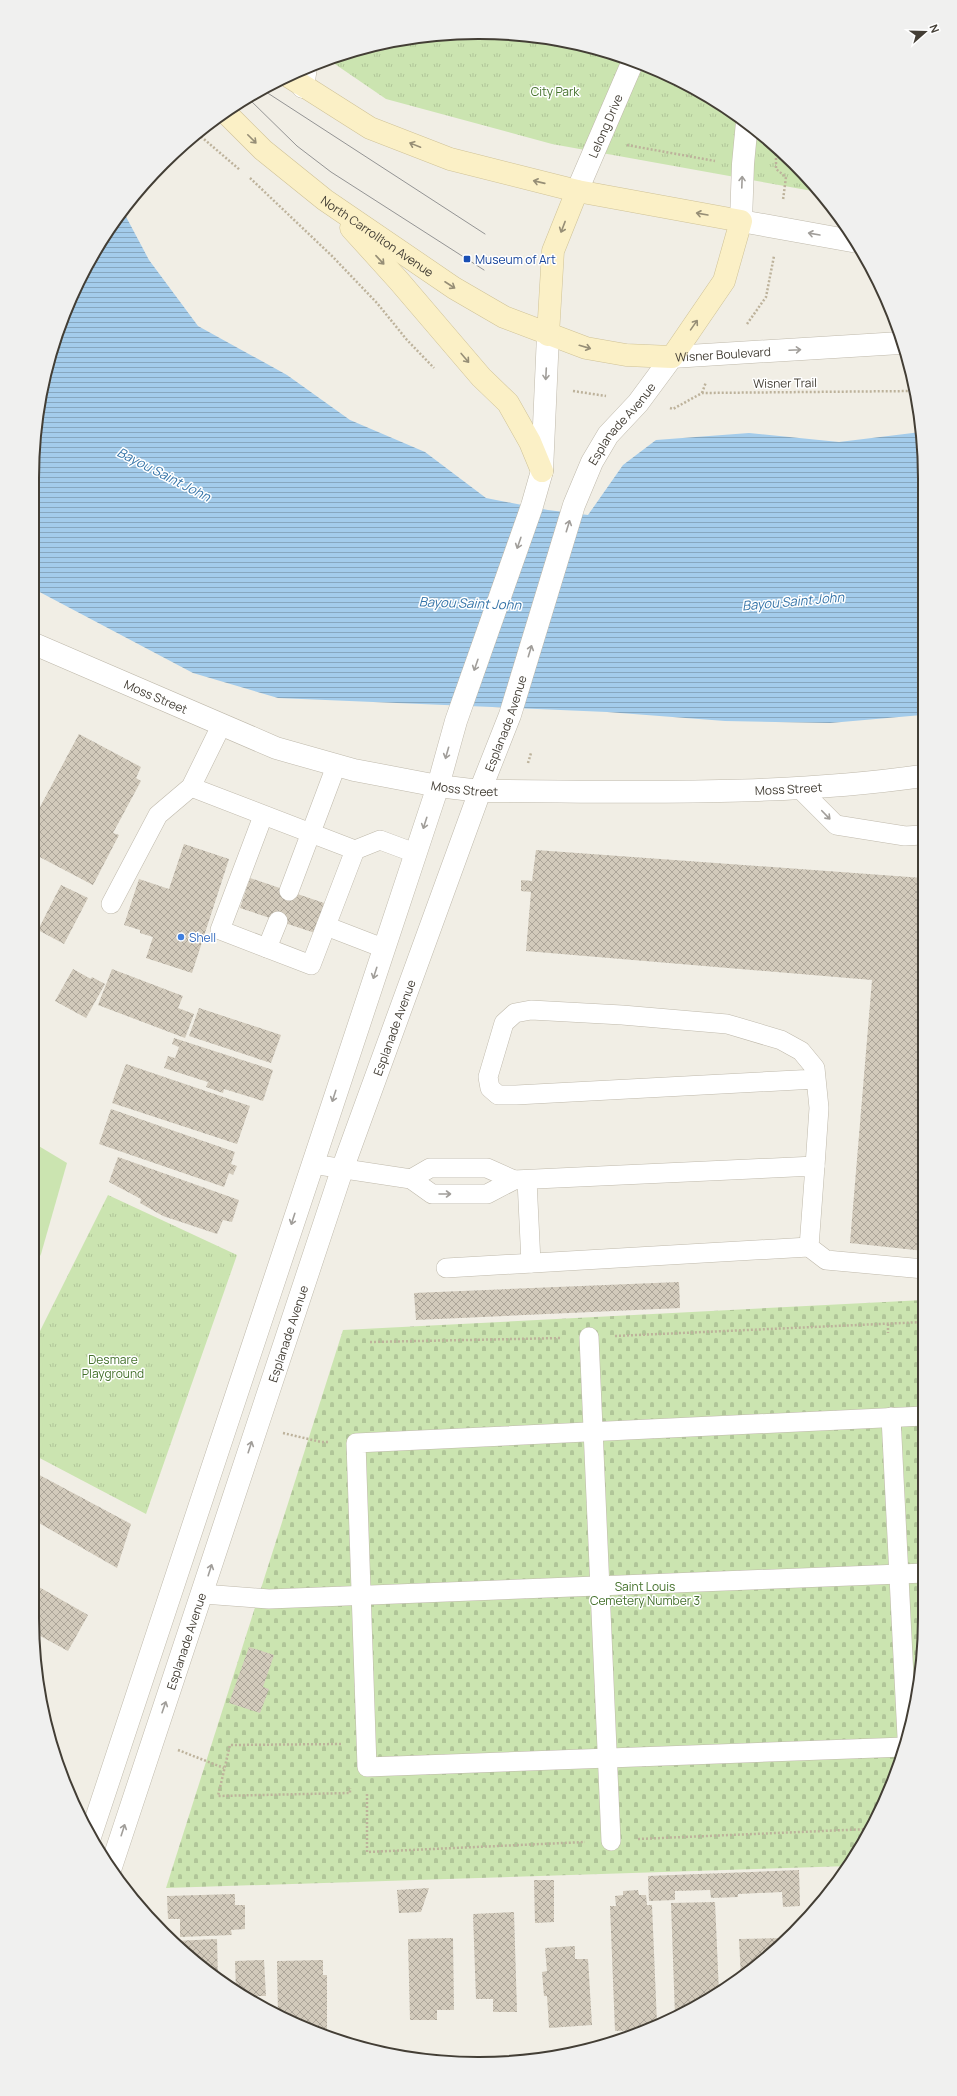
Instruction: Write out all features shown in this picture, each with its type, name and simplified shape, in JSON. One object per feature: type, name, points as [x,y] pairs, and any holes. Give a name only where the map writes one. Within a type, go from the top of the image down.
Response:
[{"type":"main road","points":[[299,77],[370,128],[450,159],[577,191],[741,221]]},
{"type":"main road","name":"North Carrollton Avenue","points":[[229,116],[262,150],[325,200],[454,288],[504,317],[548,335]]},
{"type":"main road","points":[[548,335],[553,251],[577,191]]},
{"type":"main road","points":[[325,200],[399,281],[481,377],[508,403],[527,435],[542,471]]},
{"type":"main road","name":"Esplanade Avenue","points":[[672,357],[724,281],[741,221]]},
{"type":"main road","name":"Wisner Boulevard","points":[[548,335],[586,348],[626,355],[672,357]]},
{"type":"street","name":"Lelong Drive","points":[[577,191],[631,66]]},
{"type":"street","points":[[746,130],[743,164],[741,221],[848,240]]},
{"type":"street","points":[[93,1828],[438,786],[456,721],[532,506],[542,471],[548,335]]},
{"type":"street","name":"Wisner Boulevard","points":[[672,357],[897,343]]},
{"type":"street","name":"Esplanade Avenue","points":[[113,1862],[203,1594],[257,1424],[342,1170],[480,791],[510,715],[574,505],[592,462],[608,435],[638,403],[672,357]]},
{"type":"street","name":"Moss Street","points":[[39,646],[221,726],[276,748],[336,766],[438,786],[480,791],[742,791],[883,782],[918,777]]},
{"type":"street","points":[[228,1417],[257,1424]]},
{"type":"street","points":[[173,1584],[203,1594]]},
{"type":"lane","points":[[111,904],[158,815],[192,787],[221,726]]},
{"type":"lane","points":[[289,891],[336,766]]},
{"type":"lane","points":[[192,787],[355,850],[380,840],[415,853]]},
{"type":"lane","points":[[798,787],[836,825],[905,836],[918,835]]},
{"type":"lane","points":[[264,816],[220,930],[311,965],[355,850]]},
{"type":"lane","points":[[267,948],[278,921]]},
{"type":"lane","points":[[326,926],[384,948]]},
{"type":"lane","points":[[808,1247],[819,1108],[815,1068],[801,1051],[781,1040],[727,1024],[622,1015],[531,1010],[516,1012],[504,1023],[488,1077],[490,1088],[498,1095],[816,1079]]},
{"type":"lane","points":[[312,1164],[342,1170],[411,1179],[432,1194],[487,1194],[521,1180],[815,1166]]},
{"type":"lane","points":[[411,1179],[430,1168],[487,1168],[521,1180]]},
{"type":"lane","points":[[521,1180],[531,1263]]},
{"type":"lane","points":[[446,1268],[808,1247],[826,1260],[918,1268]]},
{"type":"lane","points":[[589,1337],[606,1758],[611,1841]]},
{"type":"lane","points":[[898,1747],[359,1767],[361,1595],[356,1443],[918,1416]]},
{"type":"lane","points":[[890,1418],[906,1719]]},
{"type":"lane","points":[[203,1594],[269,1599],[918,1573]]},
{"type":"path","points":[[202,137],[260,187],[332,256],[378,303],[407,340],[436,370]]},
{"type":"path","points":[[624,145],[721,162]]},
{"type":"path","points":[[776,156],[776,169],[786,177],[784,193]]},
{"type":"path","points":[[746,325],[766,297],[775,254]]},
{"type":"path","points":[[702,393],[707,380]]},
{"type":"path","points":[[570,390],[608,397]]},
{"type":"path","name":"Wisner Trail","points":[[667,408],[673,409],[702,393],[910,391]]},
{"type":"path","points":[[527,765],[531,753]]},
{"type":"path","points":[[370,1342],[589,1337],[918,1322]]},
{"type":"path","points":[[888,1324],[888,1333]]},
{"type":"path","points":[[257,1424],[292,1436],[321,1442],[356,1443]]},
{"type":"path","points":[[153,1740],[224,1768]]},
{"type":"path","points":[[359,1767],[350,1793],[218,1796],[230,1745],[349,1744],[359,1767],[367,1852],[863,1829]]},
{"type":"green space","name":"City Park","points":[[450,40],[507,40],[564,47],[620,62],[647,72],[698,98],[723,113],[768,148],[810,191],[552,144],[386,99],[334,63],[393,47]]},
{"type":"green space","points":[[39,1146],[67,1163],[39,1258]]},
{"type":"green space","name":"Desmare Playground","points":[[108,1195],[237,1255],[146,1514],[39,1458],[39,1333]]},
{"type":"green space","name":"Saint Louis Cemetery Number 3","points":[[918,1300],[918,1618],[914,1675],[910,1703],[903,1731],[885,1786],[873,1812],[841,1866],[166,1888],[343,1330]]},
{"type":"water","name":"Bayou Saint John","points":[[126,217],[149,260],[198,326],[287,375],[350,420],[425,452],[486,498],[548,510],[588,515],[623,465],[656,440],[749,433],[839,442],[915,433],[918,478],[918,715],[830,723],[725,721],[607,712],[278,698],[193,673],[39,592],[40,450],[47,393],[62,337],[72,310],[98,259]]},
{"type":"building","points":[[79,734],[141,767],[136,778],[141,781],[113,833],[119,835],[93,885],[39,857],[39,809]]},
{"type":"building","points":[[184,844],[229,859],[192,973],[146,958],[153,937],[140,933],[140,930],[124,925],[139,879],[169,889]]},
{"type":"building","points":[[536,850],[918,878],[918,1250],[850,1243],[872,980],[526,951],[531,892],[521,891],[521,880],[532,881]]},
{"type":"building","points":[[250,878],[324,903],[315,933],[240,908]]},
{"type":"building","points":[[61,885],[88,898],[64,944],[39,931]]},
{"type":"building","points":[[73,969],[91,979],[92,977],[105,984],[86,1018],[55,1001]]},
{"type":"building","points":[[112,969],[183,996],[178,1008],[194,1014],[185,1038],[98,1005]]},
{"type":"building","points":[[199,1008],[281,1035],[271,1063],[189,1036]]},
{"type":"building","points":[[174,1038],[273,1070],[263,1101],[224,1089],[223,1093],[206,1087],[208,1082],[164,1068],[168,1056],[175,1058],[179,1047],[172,1044]]},
{"type":"building","points":[[126,1064],[250,1106],[237,1144],[112,1103]]},
{"type":"building","points":[[111,1109],[235,1152],[231,1164],[237,1166],[233,1175],[229,1173],[224,1187],[99,1144]]},
{"type":"building","points":[[118,1157],[239,1200],[232,1222],[223,1220],[217,1234],[163,1216],[140,1203],[141,1199],[109,1182]]},
{"type":"building","points":[[679,1282],[680,1308],[416,1320],[414,1293]]},
{"type":"building","points":[[39,1475],[131,1524],[117,1568],[39,1523]]},
{"type":"building","points":[[39,1587],[88,1615],[68,1651],[40,1636]]},
{"type":"building","points":[[249,1647],[274,1655],[263,1687],[269,1689],[260,1713],[229,1703]]},
{"type":"building","points":[[799,1870],[800,1906],[783,1907],[782,1892],[738,1894],[738,1897],[711,1898],[710,1890],[675,1891],[675,1900],[649,1901],[648,1876]]},
{"type":"building","points":[[534,1880],[554,1880],[554,1922],[535,1923]]},
{"type":"building","points":[[429,1888],[421,1912],[399,1913],[397,1890]]},
{"type":"building","points":[[638,1890],[639,1895],[646,1895],[647,1905],[652,1905],[657,2019],[629,2031],[615,2031],[610,1906],[616,1906],[615,1896],[623,1895],[623,1891]]},
{"type":"building","points":[[235,1894],[235,1905],[245,1905],[245,1929],[231,1930],[232,1935],[180,1937],[180,1919],[168,1919],[167,1896]]},
{"type":"building","points":[[715,1902],[719,1986],[675,2011],[671,1903]]},
{"type":"building","points":[[514,1912],[517,2012],[493,2012],[493,1999],[476,1999],[473,1914]]},
{"type":"building","points":[[453,1938],[454,2010],[437,2010],[437,2020],[410,2020],[408,1939]]},
{"type":"building","points":[[778,1938],[741,1970],[739,1939]]},
{"type":"building","points":[[217,1939],[218,1971],[189,1948],[181,1941]]},
{"type":"building","points":[[575,1946],[575,1959],[588,1959],[592,2025],[549,2028],[547,1996],[544,1996],[542,1972],[547,1971],[545,1948]]},
{"type":"building","points":[[264,1960],[266,1996],[256,1996],[236,1984],[235,1961]]},
{"type":"building","points":[[323,1960],[323,1975],[327,1975],[327,2030],[278,2009],[277,1961]]},
{"type":"tram line","points":[[268,93],[485,234]]},
{"type":"tram line","points":[[252,102],[297,146],[331,172],[484,270]]},
{"type":"place","name":"Museum of Art","points":[[467,259]]},
{"type":"place","name":"Shell","points":[[181,937]]}]
